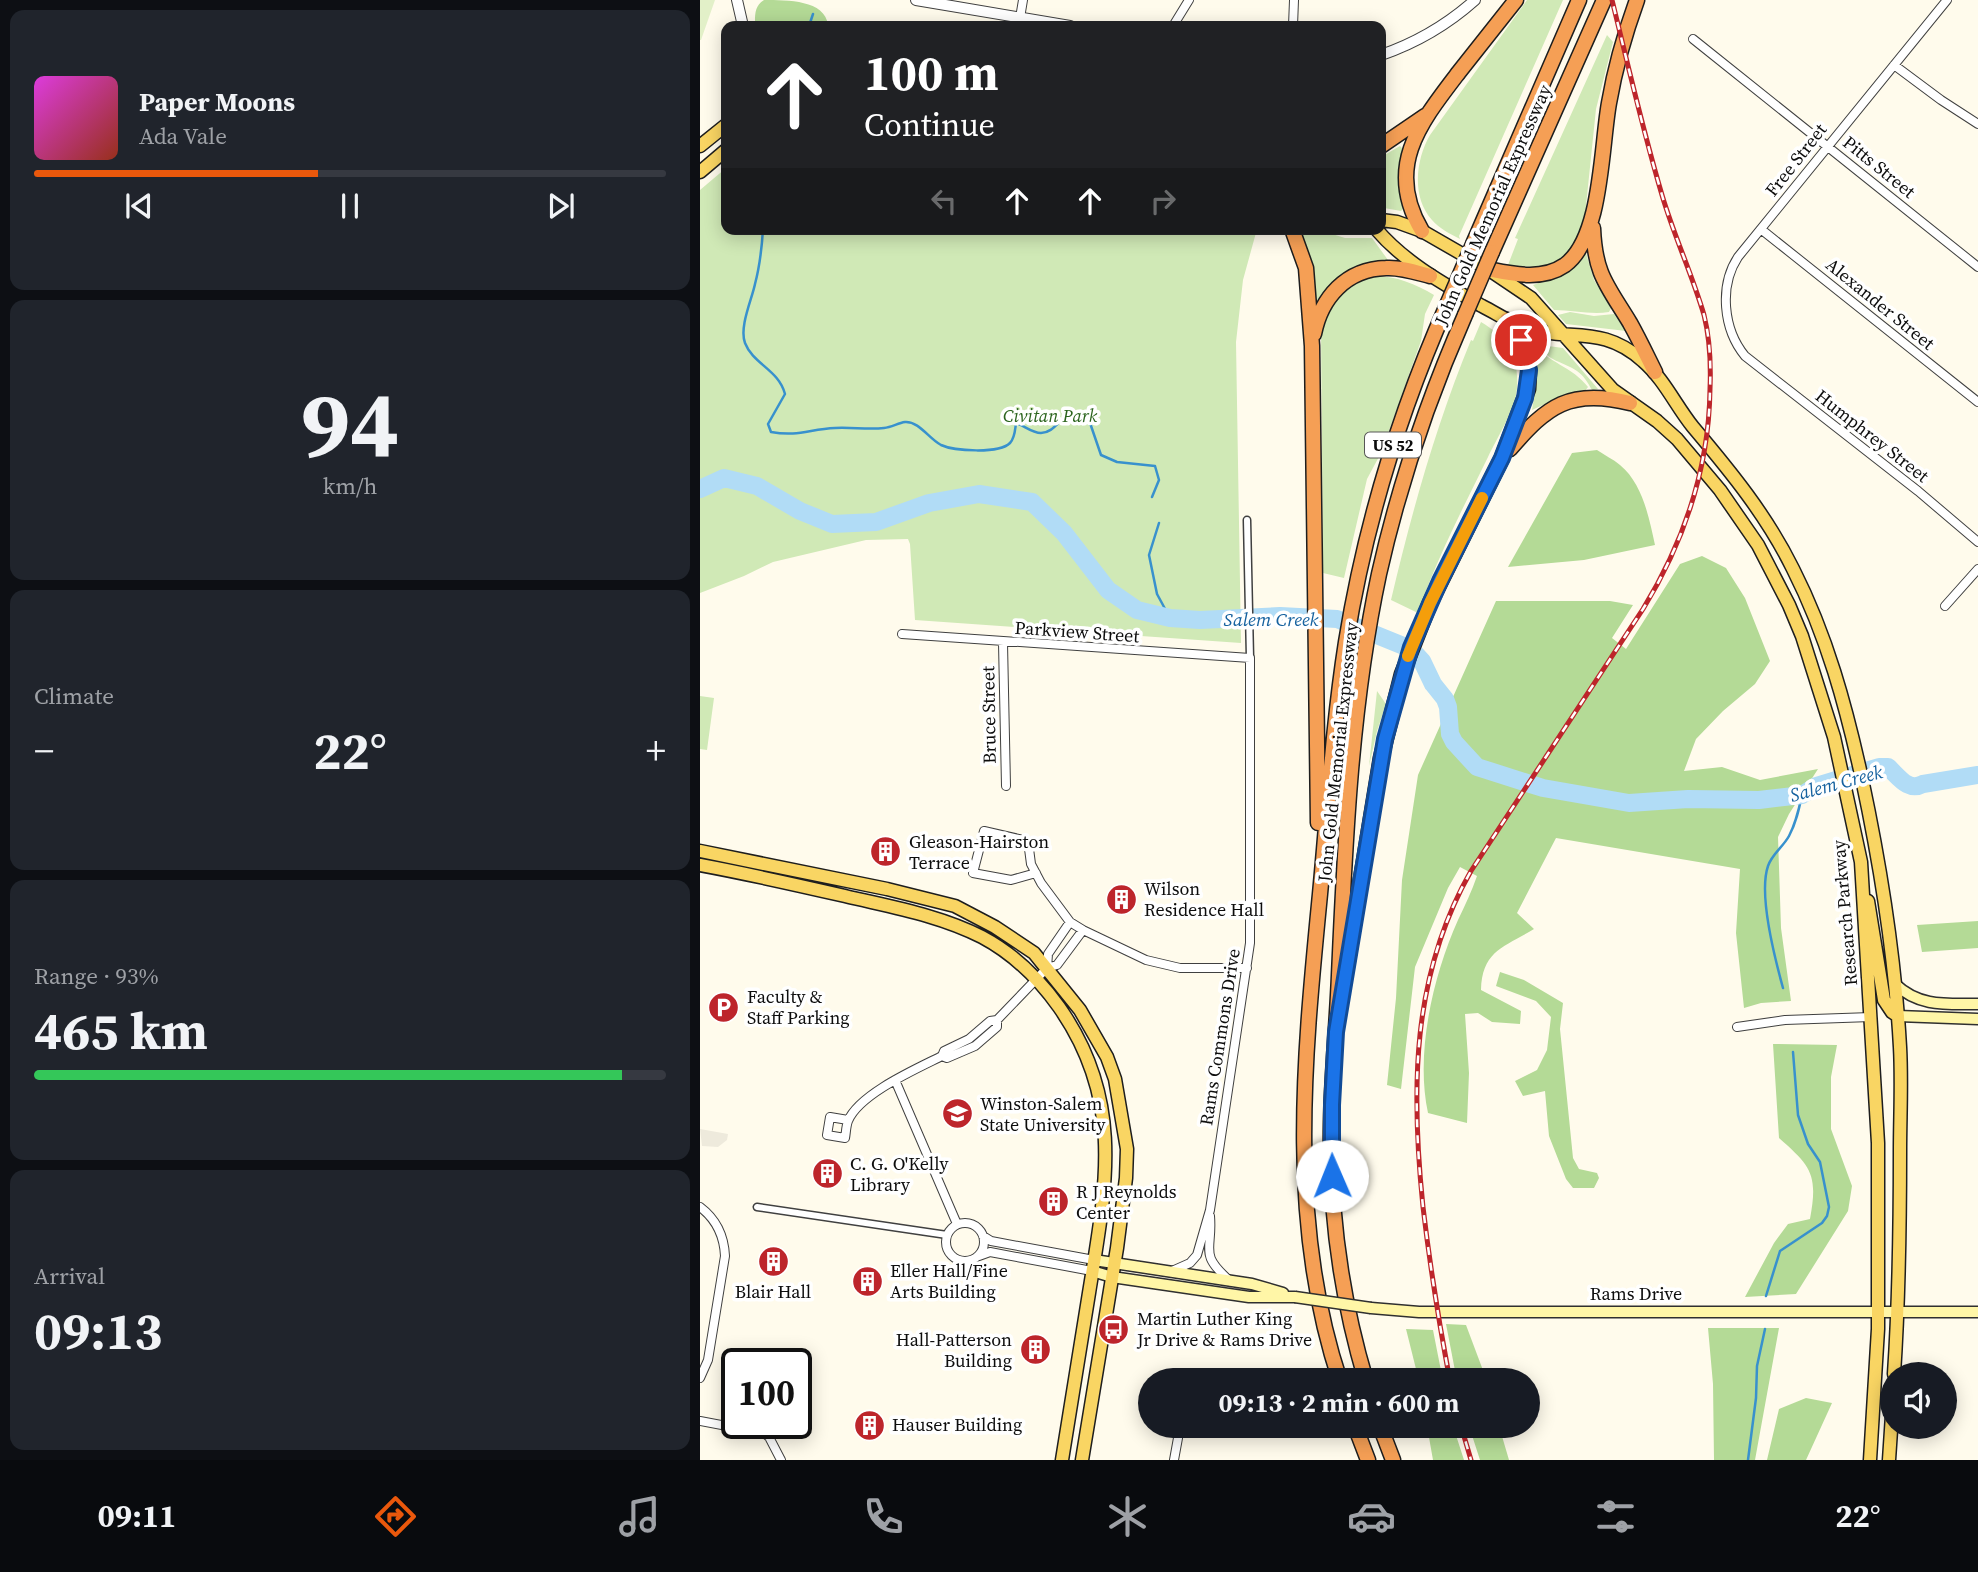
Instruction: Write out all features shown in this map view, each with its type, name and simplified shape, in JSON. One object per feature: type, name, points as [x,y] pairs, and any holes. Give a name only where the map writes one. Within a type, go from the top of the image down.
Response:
[{"type":"highway","points":[[1422,231],[1410,206],[1405,178],[1410,150],[1426,115],[1516,0]]},
{"type":"highway","name":"John Gold Memorial Expressway","points":[[1336,1368],[1318,1300],[1304,1196],[1304,1086],[1342,666],[1355,589],[1395,437],[1418,373],[1579,0]]},
{"type":"highway","name":"John Gold Memorial Expressway","points":[[1363,1368],[1350,1319],[1334,1205],[1331,1123],[1342,911],[1362,675],[1374,598],[1395,508],[1437,380],[1604,0]]},
{"type":"highway","points":[[1488,269],[1527,275],[1556,271],[1579,252],[1593,217],[1609,101],[1637,0]]},
{"type":"highway","points":[[1386,143],[1426,115]]},
{"type":"highway","points":[[1593,217],[1595,255],[1601,277],[1630,323],[1655,372]]},
{"type":"highway","points":[[1294,235],[1306,268],[1312,346],[1318,912]]},
{"type":"highway","points":[[1312,346],[1318,319],[1326,302],[1337,288],[1351,277],[1385,268],[1430,275]]},
{"type":"highway","points":[[1336,1032],[1381,758],[1395,701],[1421,623],[1502,458],[1525,398],[1529,380],[1524,346],[1507,320]]},
{"type":"highway","points":[[1502,458],[1538,418],[1565,402],[1599,398],[1630,403]]},
{"type":"highway","points":[[1360,1438],[1368,1460]]},
{"type":"highway","points":[[1385,1438],[1393,1460]]},
{"type":"main road","points":[[700,146],[721,129]]},
{"type":"main road","points":[[700,172],[721,154]]},
{"type":"main road","name":"Research Parkway","points":[[1386,221],[1422,231],[1488,269],[1536,302],[1605,382],[1667,429],[1700,464],[1758,545],[1802,636],[1834,737],[1861,862],[1878,1143],[1878,1311],[1870,1460]]},
{"type":"main road","name":"Research Parkway","points":[[1382,235],[1398,253],[1430,275],[1507,320],[1525,328],[1598,337],[1634,353],[1655,372],[1688,420],[1737,478],[1792,565],[1821,629],[1832,662],[1851,733],[1885,901],[1898,1016],[1900,1063],[1898,1312],[1895,1362]]},
{"type":"main road","points":[[700,851],[887,889],[955,906],[995,927],[1034,953],[1080,1010],[1107,1057],[1115,1079],[1127,1149],[1122,1208],[1082,1460]]},
{"type":"main road","points":[[1861,862],[1876,939],[1884,1000],[1892,1012],[1898,1016],[1978,1019]]},
{"type":"main road","points":[[700,864],[792,883],[942,920],[980,936],[1007,952],[1036,979],[1052,996],[1073,1027],[1095,1076],[1106,1137],[1093,1265],[1062,1460]]},
{"type":"main road","points":[[1895,984],[1907,995],[1924,1002],[1978,1004]]},
{"type":"main road","name":"Rams Drive","points":[[1093,1265],[1114,1263],[1252,1284],[1295,1297]]},
{"type":"main road","name":"Rams Drive","points":[[1093,1265],[1112,1277],[1249,1297],[1295,1297],[1419,1312],[1978,1312]]},
{"type":"main road","points":[[1889,1460],[1890,1439]]},
{"type":"street","points":[[737,0],[742,21]]},
{"type":"street","points":[[916,0],[1039,21]]},
{"type":"street","points":[[1020,18],[1023,0]]},
{"type":"street","points":[[1176,21],[1189,0]]},
{"type":"street","points":[[1293,21],[1294,0]]},
{"type":"street","points":[[1386,53],[1435,31],[1475,0]]},
{"type":"street","name":"Free Street","points":[[1745,356],[1737,346],[1728,321],[1728,276],[1738,257],[1947,0]]},
{"type":"street","name":"Pitts Street","points":[[1693,39],[1978,267]]},
{"type":"street","points":[[1894,65],[1978,124]]},
{"type":"street","name":"Alexander Street","points":[[1762,230],[1978,402]]},
{"type":"street","name":"Humphrey Street","points":[[1745,356],[1918,491],[1978,542]]},
{"type":"street","points":[[1247,520],[1250,659]]},
{"type":"street","points":[[1945,606],[1978,569]]},
{"type":"street","name":"Parkview Street","points":[[902,634],[1250,659]]},
{"type":"street","name":"Bruce Street","points":[[1003,643],[1006,786]]},
{"type":"street","name":"Rams Commons Drive","points":[[1210,1210],[1247,968],[1252,914],[1250,659]]},
{"type":"street","points":[[1036,873],[1011,880],[973,873],[984,831],[1028,841],[1031,864],[1036,873],[1070,922],[1083,930],[1146,960],[1180,968],[1247,968]]},
{"type":"street","points":[[1047,968],[1048,954],[1070,922]]},
{"type":"street","points":[[848,1120],[870,1096],[895,1080],[942,1056],[947,1058],[961,1048],[983,1041],[997,1027],[997,1020],[1036,979],[1047,968],[1057,965],[1083,930]]},
{"type":"street","points":[[1737,1027],[1785,1020],[1871,1017]]},
{"type":"street","points":[[895,1080],[957,1224]]},
{"type":"street","points":[[700,1207],[718,1227],[725,1256],[700,1378]]},
{"type":"street","points":[[757,1207],[947,1234]]},
{"type":"street","points":[[1170,1272],[1196,1258],[1210,1210]]},
{"type":"street","points":[[1210,1210],[1209,1258],[1215,1268],[1230,1281]]},
{"type":"street","points":[[957,1224],[972,1224],[991,1241],[1093,1265],[992,1252],[985,1252],[965,1261],[954,1257],[946,1247],[947,1234],[957,1224]]},
{"type":"street","points":[[976,1257],[983,1248],[983,1236]]},
{"type":"street","points":[[700,1421],[764,1433],[781,1460]]},
{"type":"street","points":[[1174,1460],[1178,1438]]},
{"type":"green space","points":[[700,0],[715,0],[701,40],[700,40]]},
{"type":"green space","points":[[1527,0],[1563,0],[1459,236],[1460,239],[1438,226],[1425,211],[1418,189],[1421,155],[1430,135]]},
{"type":"green space","points":[[761,2],[804,3],[820,11],[826,21],[755,21]]},
{"type":"green space","points":[[1607,35],[1613,42],[1596,109],[1584,225],[1567,257],[1546,268],[1508,265],[1518,239],[1515,238]]},
{"type":"green space","points":[[1400,146],[1403,149],[1398,179],[1403,209],[1401,211],[1386,208],[1386,154]]},
{"type":"green space","name":"Civitan Park","points":[[721,172],[721,235],[1255,235],[1243,280],[1236,342],[1241,643],[915,620],[908,539],[866,540],[773,562],[700,593],[700,190]]},
{"type":"green space","points":[[1298,235],[1372,238],[1388,260],[1316,308]]},
{"type":"green space","points":[[1586,253],[1594,280],[1611,308],[1609,312],[1554,310],[1533,285],[1562,275]]},
{"type":"green space","points":[[1375,276],[1406,281],[1434,295],[1425,314],[1421,341],[1381,453],[1367,479],[1344,578],[1323,573],[1321,330],[1327,310],[1340,294],[1356,283]]},
{"type":"green space","points":[[1570,312],[1594,316],[1614,314],[1626,331],[1566,324],[1558,315]]},
{"type":"green space","points":[[1481,322],[1505,341],[1514,357],[1516,396],[1506,423],[1441,554],[1418,613],[1391,600],[1436,436],[1458,372]]},
{"type":"green space","points":[[1532,343],[1582,380],[1588,387],[1585,391],[1567,394],[1532,410],[1537,378]]},
{"type":"green space","points":[[1541,345],[1563,348],[1598,389],[1592,390],[1579,373],[1551,358]]},
{"type":"green space","points":[[1597,450],[1620,465],[1634,482],[1644,502],[1655,545],[1584,560],[1508,567],[1572,453]]},
{"type":"green space","points":[[1702,556],[1726,568],[1745,598],[1770,661],[1755,684],[1696,739],[1684,771],[1722,767],[1760,780],[1818,769],[1789,814],[1778,837],[1781,928],[1791,1001],[1761,1003],[1744,1008],[1736,933],[1740,869],[1556,838],[1517,913],[1534,929],[1497,951],[1482,977],[1481,990],[1521,1011],[1520,1024],[1492,1022],[1478,1013],[1465,1014],[1469,1073],[1467,1123],[1428,1113],[1425,1040],[1434,990],[1449,942],[1477,876],[1460,867],[1448,888],[1415,967],[1401,1089],[1387,1085],[1396,998],[1402,880],[1418,775],[1496,601],[1610,601],[1633,605],[1612,638],[1626,649],[1680,564]]},
{"type":"green space","points":[[1377,691],[1386,704],[1369,766]]},
{"type":"green space","points":[[700,696],[714,698],[707,750],[700,749]]},
{"type":"green space","points":[[1978,921],[1978,948],[1922,952],[1917,925]]},
{"type":"green space","points":[[1500,972],[1524,980],[1563,1003],[1560,1029],[1573,1158],[1579,1169],[1597,1173],[1599,1178],[1594,1188],[1573,1188],[1566,1179],[1549,1136],[1545,1091],[1523,1096],[1515,1081],[1537,1070],[1547,1050],[1551,1017],[1536,1001],[1496,986]]},
{"type":"green space","points":[[1773,1044],[1837,1045],[1831,1077],[1831,1129],[1852,1186],[1848,1211],[1796,1294],[1745,1297],[1774,1243],[1788,1224],[1810,1219],[1812,1204],[1810,1173],[1799,1157],[1779,1138]]},
{"type":"green space","points":[[1446,1324],[1466,1325],[1482,1368],[1454,1368]]},
{"type":"green space","points":[[1708,1328],[1779,1328],[1755,1460],[1714,1460],[1713,1384]]},
{"type":"green space","points":[[1406,1329],[1433,1330],[1440,1368],[1416,1368]]},
{"type":"green space","points":[[1806,1398],[1832,1403],[1806,1460],[1767,1460],[1779,1409]]},
{"type":"green space","points":[[1429,1438],[1457,1438],[1464,1460],[1433,1460]]},
{"type":"green space","points":[[1473,1438],[1503,1438],[1509,1460],[1480,1460]]},
{"type":"shaded area","points":[[700,1129],[728,1134],[727,1140],[718,1147],[702,1146]]},
{"type":"waterway","points":[[811,21],[813,14]]},
{"type":"waterway","points":[[762,235],[758,271],[745,321],[744,336],[749,350],[777,379],[785,394],[768,424],[771,432],[789,434],[835,428],[878,429],[910,422],[941,445],[966,450],[987,450],[1010,443],[1016,423],[1041,433],[1047,432],[1067,416],[1080,415],[1089,420],[1101,455],[1117,462],[1155,466],[1159,480],[1152,497]]},
{"type":"waterway","name":"Salem Creek","points":[[700,489],[724,478],[757,486],[800,511],[832,524],[876,522],[929,503],[979,494],[1032,502],[1064,533],[1108,590],[1137,610],[1170,618],[1200,620],[1280,616],[1337,619],[1411,649],[1422,661],[1433,684],[1445,699],[1450,734],[1454,742],[1477,767],[1543,788],[1629,803],[1688,799],[1759,800],[1802,795],[1816,786],[1879,767],[1888,767],[1904,782],[1913,786],[1978,775]]},
{"type":"waterway","points":[[1159,523],[1149,555],[1157,594],[1170,618]]},
{"type":"waterway","points":[[1783,988],[1766,910],[1765,878],[1770,862],[1787,840],[1802,795]]},
{"type":"waterway","points":[[1766,1296],[1780,1251],[1822,1223],[1829,1207],[1820,1162],[1808,1144],[1798,1115],[1793,1052]]},
{"type":"waterway","points":[[1748,1460],[1757,1366],[1765,1329]]},
{"type":"railway","points":[[1448,1368],[1426,1229],[1417,1120],[1420,1035],[1436,951],[1451,911],[1471,871],[1658,584],[1692,504],[1709,418],[1710,361],[1704,315],[1662,195],[1612,0]]},
{"type":"railway","points":[[1465,1438],[1471,1460]]},
{"type":"slow traffic","points":[[1408,656],[1430,603],[1482,498]]},
{"type":"place","name":"Gleason-Hairston Terrace","points":[[886,852]]},
{"type":"place","name":"Wilson Residence Hall","points":[[1121,899]]},
{"type":"place","name":"Faculty & Staff Parking","points":[[724,1007]]},
{"type":"place","name":"Winston-Salem State University","points":[[957,1114]]},
{"type":"place","name":"C. G. O'Kelly Library","points":[[827,1174]]},
{"type":"place","name":"R J Reynolds Center","points":[[1053,1202]]},
{"type":"place","name":"Blair Hall","points":[[773,1262]]},
{"type":"place","name":"Eller Hall/Fine Arts Building","points":[[867,1281]]},
{"type":"place","name":"Martin Luther King Jr Drive & Rams Drive","points":[[1114,1329]]},
{"type":"place","name":"Hall-Patterson Building","points":[[1035,1350]]},
{"type":"place","name":"Hauser Building","points":[[869,1425]]},
{"type":"route","points":[[1332,1176],[1336,1032],[1385,739],[1411,647],[1440,581],[1502,458],[1525,398],[1529,370],[1521,340]]}]
